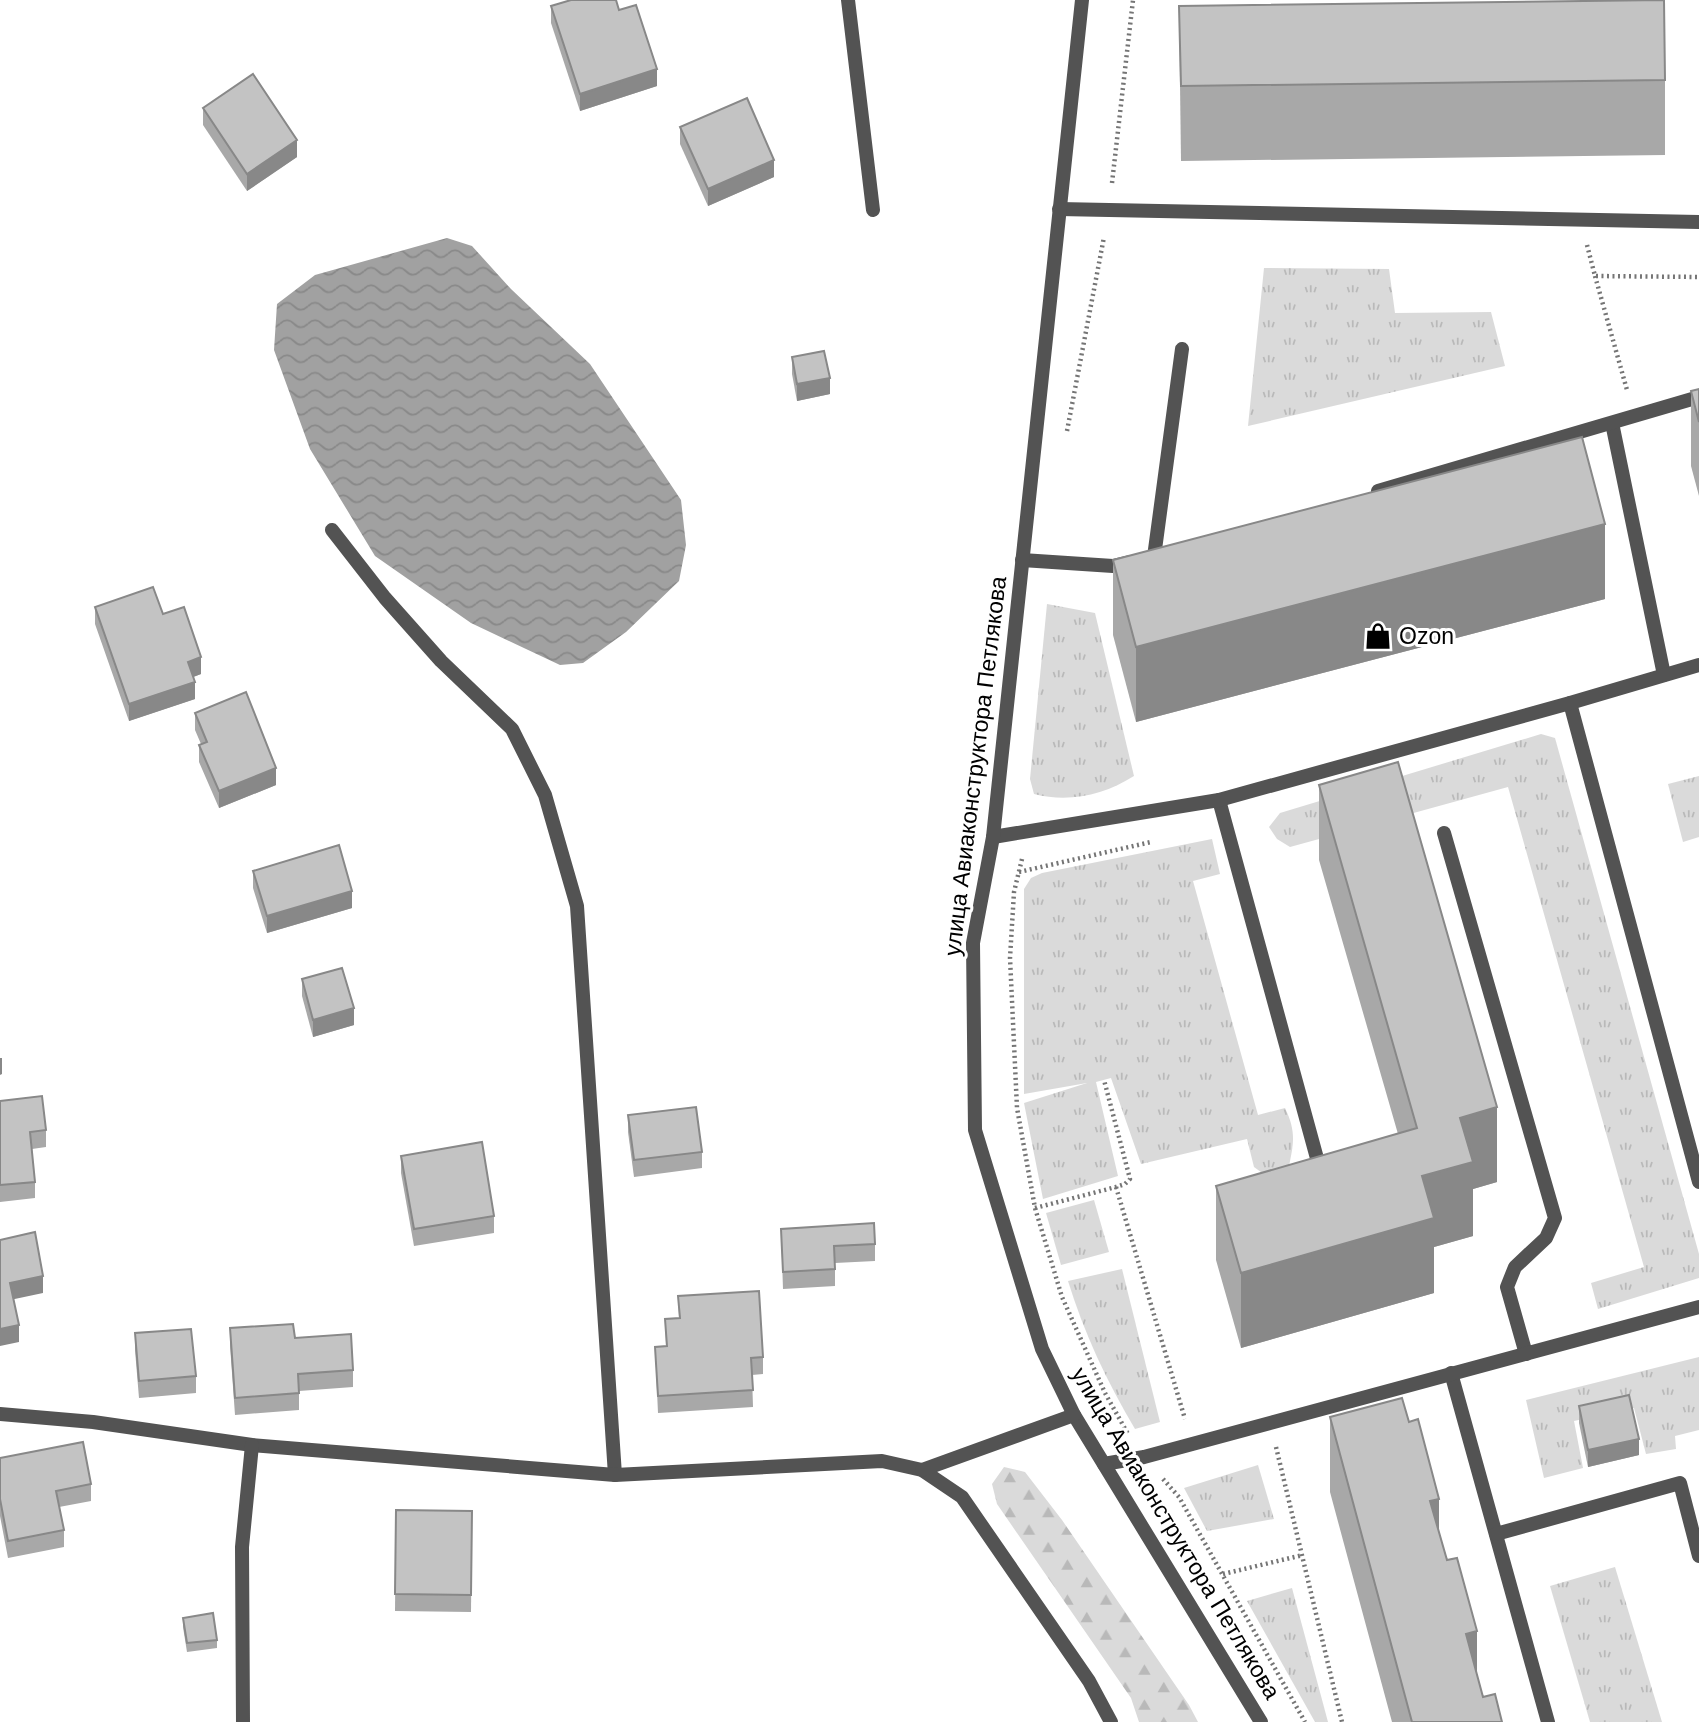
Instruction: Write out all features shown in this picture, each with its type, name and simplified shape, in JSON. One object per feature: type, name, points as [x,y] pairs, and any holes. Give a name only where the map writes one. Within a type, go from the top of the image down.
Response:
[{"type":"street","points":[[848,0],[873,210]]},
{"type":"street","name":"улица Авиаконструктора Петлякова","points":[[1082,0],[993,837],[973,943],[975,1130],[1042,1349],[1074,1415],[1261,1722]]},
{"type":"street","points":[[1059,209],[1699,222]]},
{"type":"street","points":[[1022,560],[1113,566],[1160,555],[1182,349]]},
{"type":"street","points":[[1363,496],[1699,397]]},
{"type":"street","points":[[1612,423],[1664,676]]},
{"type":"street","points":[[332,530],[441,662],[512,729],[549,808],[577,906],[615,1475]]},
{"type":"street","points":[[993,837],[1219,800],[1699,665]]},
{"type":"street","points":[[1570,703],[1699,1182]]},
{"type":"street","points":[[1219,800],[1324,1185],[1312,1188]]},
{"type":"street","points":[[1444,833],[1555,1218],[1546,1238],[1515,1267],[1507,1287],[1525,1354]]},
{"type":"street","points":[[1104,1464],[1144,1457],[1699,1307]]},
{"type":"street","points":[[1451,1373],[1548,1722]]},
{"type":"street","points":[[0,1414],[93,1422],[252,1445],[615,1475],[882,1461],[922,1471],[962,1497],[1089,1681],[1111,1722]]},
{"type":"street","points":[[922,1471],[1074,1415]]},
{"type":"street","points":[[243,1722],[242,1546],[252,1445]]},
{"type":"street","points":[[1496,1534],[1680,1483],[1699,1556]]},
{"type":"path","points":[[1065,441],[1109,210],[1133,0]]},
{"type":"path","points":[[1580,220],[1634,416]]},
{"type":"path","points":[[1595,276],[1699,277]]},
{"type":"path","points":[[1029,832],[1014,892],[1010,958],[1017,1108],[1035,1208],[1062,1297],[1105,1393],[1144,1457],[1179,1497],[1305,1722]]},
{"type":"path","points":[[1019,872],[1161,840]]},
{"type":"path","points":[[1035,1208],[1116,1187],[1130,1179],[1104,1080]]},
{"type":"path","points":[[1116,1187],[1193,1444]]},
{"type":"path","points":[[1270,1423],[1342,1722]]},
{"type":"path","points":[[1223,1574],[1303,1555]]},
{"type":"green space","points":[[1264,268],[1389,269],[1395,313],[1491,312],[1505,366],[1248,426]]},
{"type":"green space","points":[[1047,604],[1095,613],[1134,776],[1111,788],[1086,796],[1060,798],[1034,794],[1030,779]]},
{"type":"green space","points":[[1541,734],[1555,738],[1699,1254],[1699,1278],[1598,1309],[1591,1283],[1644,1267],[1508,787],[1290,847],[1277,839],[1269,827],[1280,813]]},
{"type":"green space","points":[[1699,776],[1699,837],[1683,842],[1668,784]]},
{"type":"green space","points":[[1212,839],[1220,874],[1193,881],[1258,1115],[1285,1108],[1289,1116],[1293,1137],[1289,1166],[1265,1175],[1254,1167],[1247,1139],[1141,1164],[1111,1078],[1096,1082],[1118,1176],[1043,1199],[1024,1103],[1087,1083],[1024,1094],[1024,889],[1031,878],[1042,873]]},
{"type":"green space","points":[[1094,1200],[1109,1252],[1061,1265],[1046,1213]]},
{"type":"green space","points":[[1122,1269],[1160,1422],[1135,1429],[1097,1357],[1068,1281]]},
{"type":"green space","points":[[1699,1357],[1699,1430],[1675,1436],[1676,1449],[1646,1454],[1634,1408],[1574,1421],[1583,1468],[1544,1478],[1526,1400]]},
{"type":"green space","points":[[1258,1465],[1274,1519],[1207,1531],[1184,1488]]},
{"type":"green space","points":[[1004,1467],[1025,1472],[1062,1520],[1198,1722],[1139,1722],[1131,1698],[997,1504],[992,1484]]},
{"type":"green space","points":[[1615,1567],[1662,1722],[1590,1722],[1550,1586]]},
{"type":"green space","points":[[1292,1588],[1328,1722],[1315,1722],[1247,1601]]},
{"type":"water","points":[[447,238],[472,246],[511,289],[590,364],[681,500],[686,545],[679,581],[626,632],[583,663],[560,665],[471,623],[375,556],[310,449],[274,350],[277,304],[315,275]]},
{"type":"building","points":[[571,0],[616,0],[619,10],[636,5],[657,69],[580,94],[551,6]]},
{"type":"building","points":[[1664,0],[1665,80],[1181,86],[1179,6]]},
{"type":"building","points":[[253,74],[297,140],[247,174],[203,108]]},
{"type":"building","points":[[747,98],[774,160],[708,189],[680,127]]},
{"type":"building","points":[[824,351],[830,378],[797,384],[792,357]]},
{"type":"building","points":[[1699,389],[1699,422],[1691,391]]},
{"type":"building","points":[[1582,437],[1605,524],[1136,647],[1113,560]]},
{"type":"building","points":[[153,587],[163,614],[184,607],[201,657],[188,662],[195,682],[129,704],[95,607]]},
{"type":"building","points":[[246,692],[276,768],[219,791],[199,745],[207,742],[195,713]]},
{"type":"building","points":[[1398,762],[1497,1107],[1460,1118],[1473,1162],[1422,1176],[1434,1218],[1241,1273],[1216,1186],[1417,1128],[1319,785]]},
{"type":"building","points":[[339,845],[352,891],[267,916],[253,871]]},
{"type":"building","points":[[342,968],[354,1008],[313,1020],[302,979]]},
{"type":"building","points":[[42,1096],[46,1130],[30,1132],[35,1182],[0,1185],[0,1101]]},
{"type":"building","points":[[696,1107],[702,1152],[634,1160],[628,1115]]},
{"type":"building","points":[[482,1142],[494,1216],[414,1229],[401,1156]]},
{"type":"building","points":[[874,1223],[875,1244],[834,1246],[835,1269],[783,1272],[781,1229]]},
{"type":"building","points":[[35,1232],[43,1276],[10,1283],[19,1325],[0,1329],[0,1240]]},
{"type":"building","points":[[759,1291],[763,1357],[751,1358],[753,1390],[658,1396],[655,1347],[667,1346],[665,1319],[680,1318],[678,1296]]},
{"type":"building","points":[[293,1324],[295,1338],[351,1334],[353,1370],[298,1374],[299,1393],[235,1398],[230,1328]]},
{"type":"building","points":[[191,1329],[196,1376],[139,1381],[135,1333]]},
{"type":"building","points":[[1629,1395],[1639,1439],[1588,1450],[1579,1406]]},
{"type":"building","points":[[1402,1398],[1409,1422],[1418,1419],[1439,1499],[1430,1501],[1447,1560],[1457,1558],[1477,1631],[1466,1634],[1483,1697],[1495,1694],[1502,1722],[1412,1722],[1330,1417]]},
{"type":"building","points":[[83,1442],[91,1484],[56,1491],[64,1530],[8,1541],[0,1499],[0,1458]]},
{"type":"building","points":[[396,1510],[472,1511],[471,1595],[395,1594]]},
{"type":"building","points":[[213,1613],[217,1640],[187,1643],[183,1618]]},
{"type":"place","name":"Ozon","points":[[1378,636]]}]
